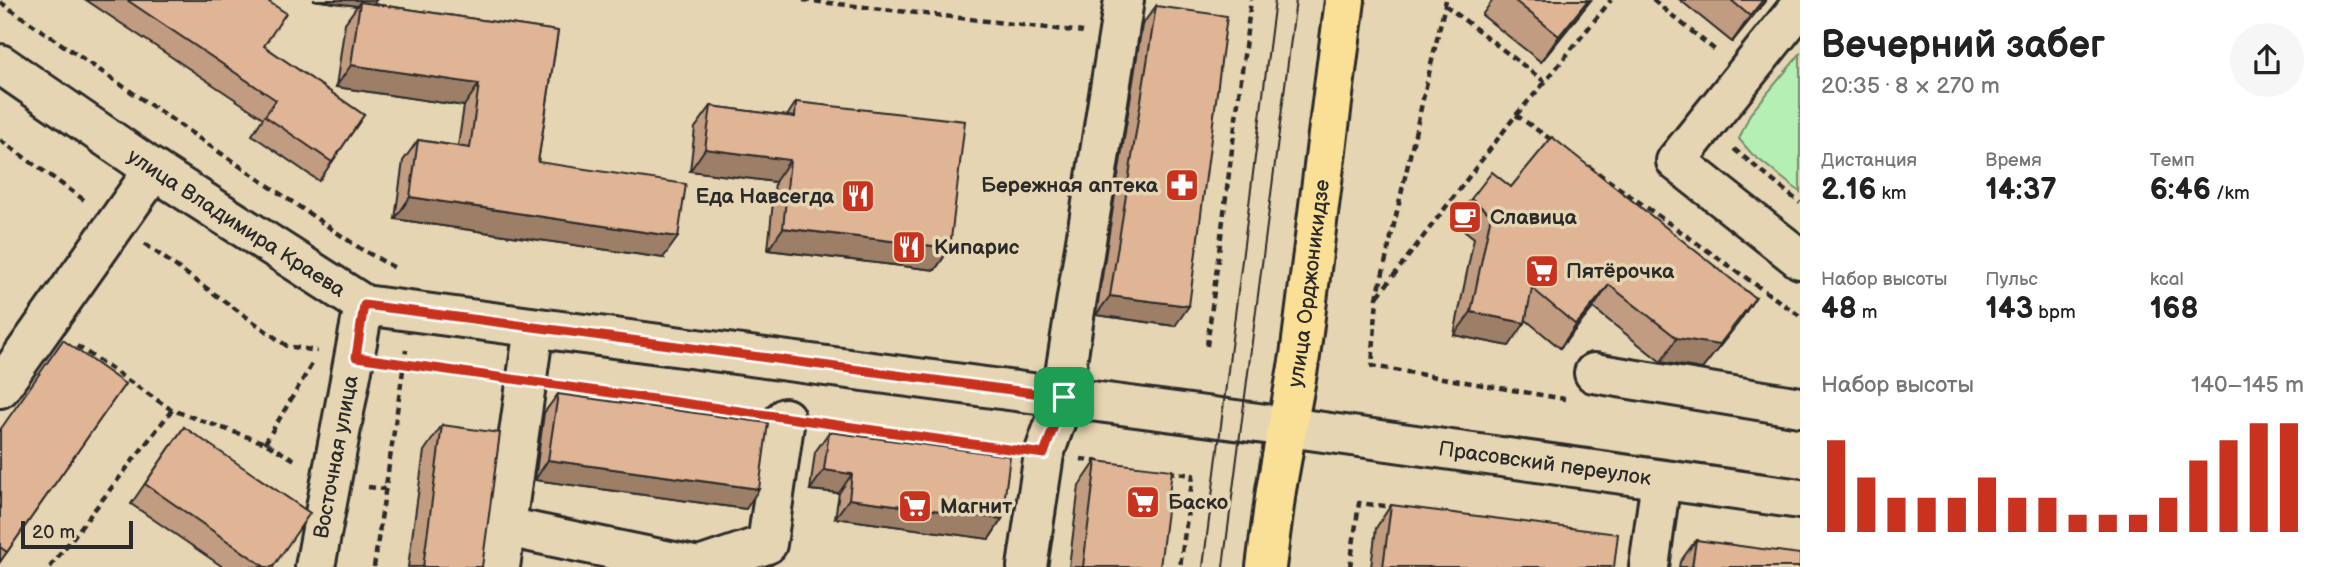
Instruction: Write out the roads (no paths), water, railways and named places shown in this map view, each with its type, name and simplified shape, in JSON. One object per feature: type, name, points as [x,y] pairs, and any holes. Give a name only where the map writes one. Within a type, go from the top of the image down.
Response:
[{"type":"main road","name":"улица Орджоникидзе","points":[[1266,567],[1276,490],[1300,356],[1345,0]]},
{"type":"street","points":[[1800,6],[1676,161],[1800,259]]},
{"type":"street","points":[[1027,567],[1044,454],[1064,397],[1065,374],[1121,18]]},
{"type":"street","name":"улица Владимира Краева","points":[[0,64],[154,170],[364,305],[1288,427]]},
{"type":"street","points":[[0,387],[154,170]]},
{"type":"street","name":"Восточная улица","points":[[315,567],[364,305]]},
{"type":"street","points":[[500,567],[534,328]]},
{"type":"street","points":[[1594,373],[1800,407]]},
{"type":"street","points":[[506,527],[699,567],[767,544],[785,418]]},
{"type":"street","name":"Прасовский переулок","points":[[1288,427],[1800,499]]},
{"type":"street","points":[[1649,567],[1661,480]]},
{"type":"tram line","points":[[1203,567],[1275,0]]},
{"type":"tram line","points":[[1223,567],[1296,0]]},
{"type":"place","name":"Бережная аптека","points":[[1182,185]]},
{"type":"place","name":"Еда Навсегда","points":[[858,196]]},
{"type":"place","name":"Славица","points":[[1465,217]]},
{"type":"place","name":"Кипарис","points":[[909,247]]},
{"type":"place","name":"Пятёрочка","points":[[1542,271]]},
{"type":"place","name":"Баско","points":[[1143,502]]},
{"type":"place","name":"Магнит","points":[[915,506]]}]
